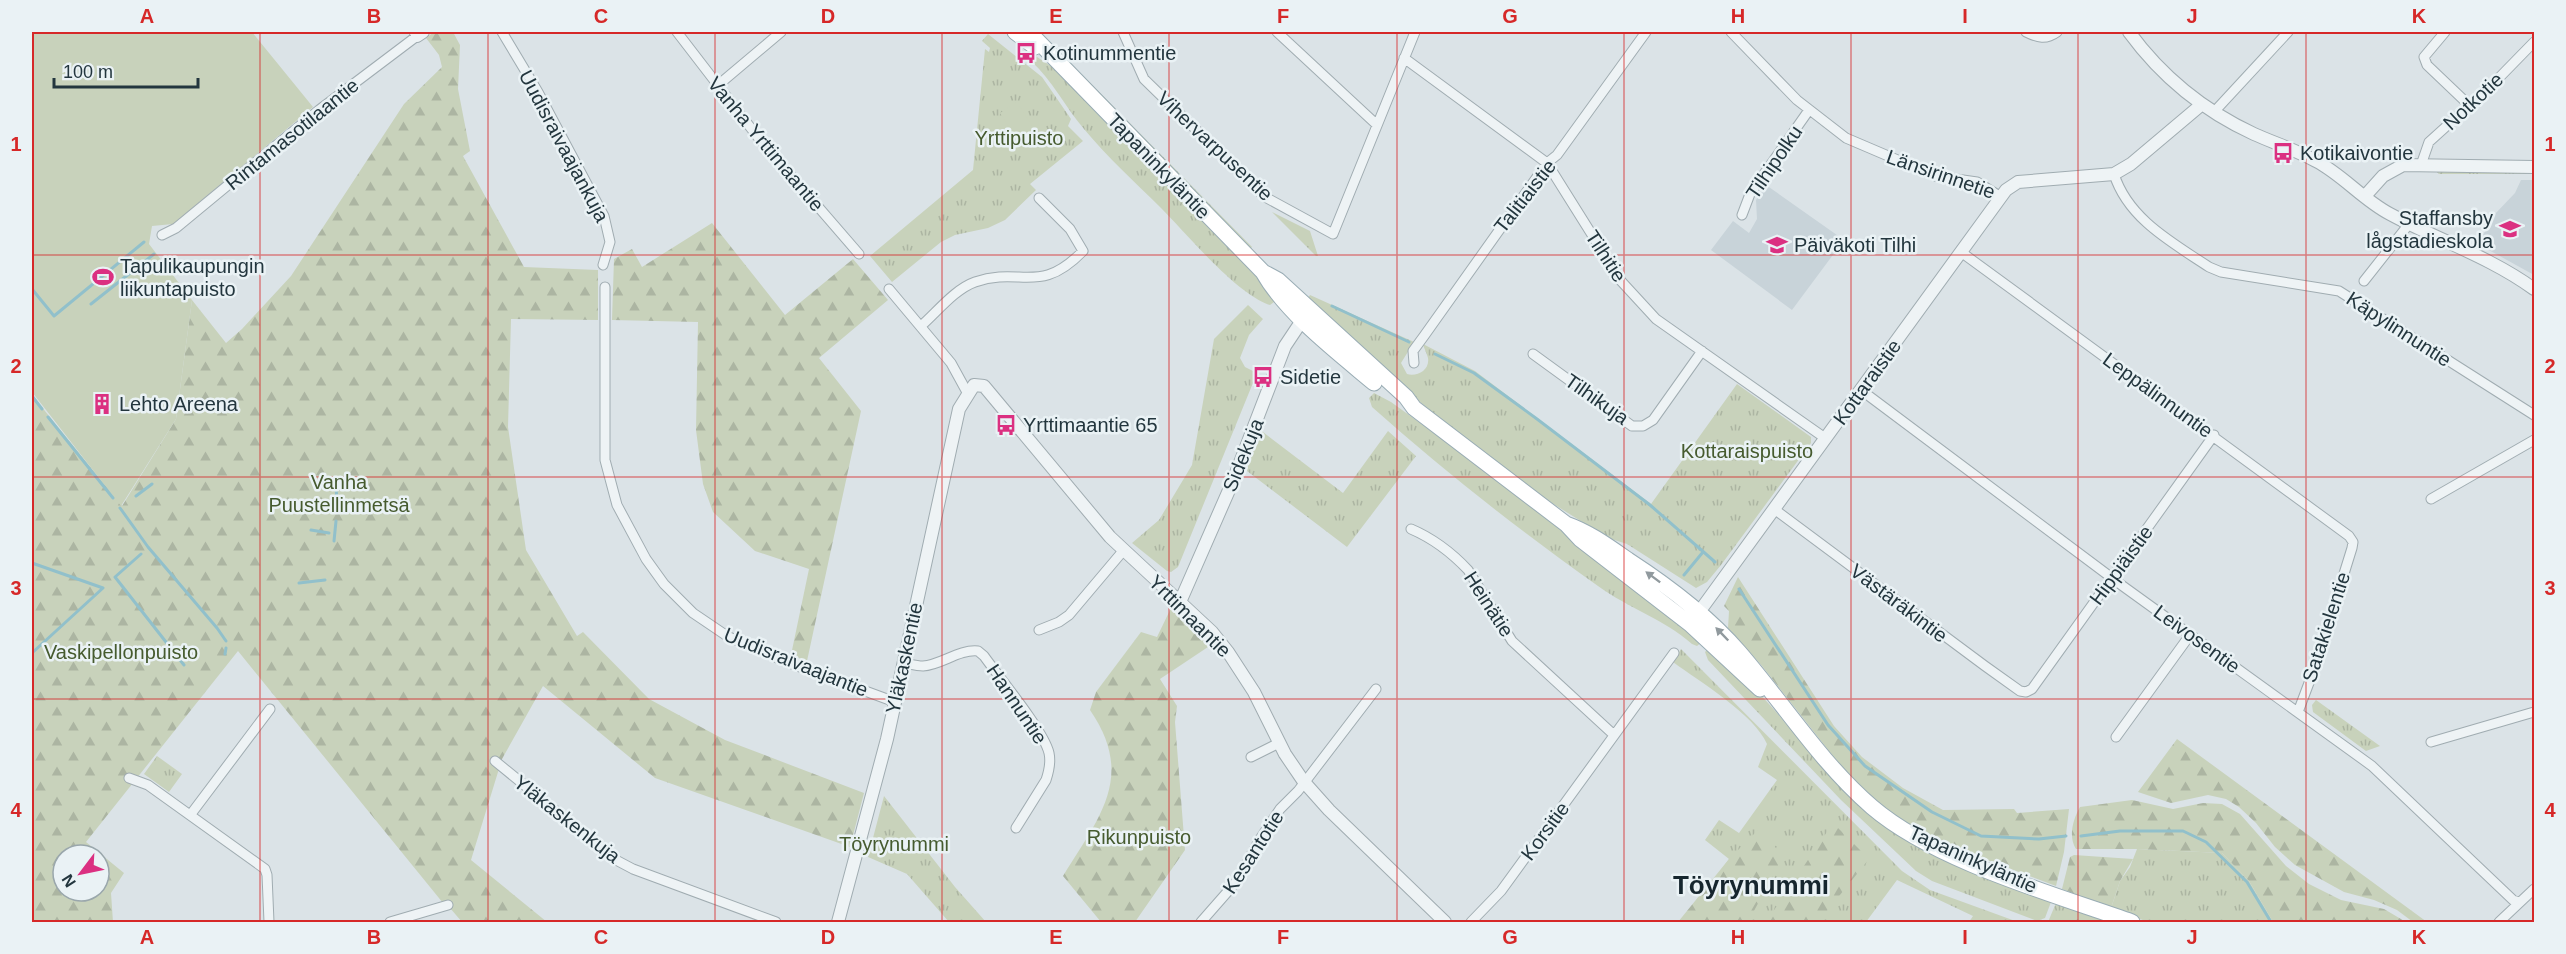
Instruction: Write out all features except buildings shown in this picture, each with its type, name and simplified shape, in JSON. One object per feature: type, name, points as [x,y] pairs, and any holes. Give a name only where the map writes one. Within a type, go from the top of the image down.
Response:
[{"type":"main road","name":"Tapaninkyläntie","points":[[1015,32],[1055,60]]},
{"type":"main road","name":"Tapaninkyläntie","points":[[1029,32],[1263,272],[1278,280],[1306,315],[1406,397],[1414,408],[1566,524],[1584,530],[1647,572],[1695,619],[1738,651],[1785,712],[1842,779],[1873,808],[1906,831],[1940,849],[1990,871],[2132,922]]},
{"type":"street","name":"Uudisraivaajankuja","points":[[502,32],[541,98],[604,216],[610,242],[603,265]]},
{"type":"street","name":"Vanha Yrttimaantie","points":[[677,32],[717,86],[859,254]]},
{"type":"street","points":[[717,86],[780,32]]},
{"type":"street","name":"Vihervarpusentie","points":[[1123,32],[1144,79],[1265,197],[1334,234],[1376,124]]},
{"type":"street","points":[[1276,32],[1376,124],[1415,32]]},
{"type":"street","name":"Talitiaistie","points":[[1414,363],[1413,351],[1547,163],[1557,155],[1646,32]]},
{"type":"street","name":"Länsirinnetie","points":[[1731,32],[1787,91],[1846,138],[1935,176],[1971,180],[2001,197],[2010,186],[2018,182],[2114,174],[2131,164],[2201,105]]},
{"type":"street","points":[[2026,32],[2042,38],[2057,32]]},
{"type":"street","points":[[2129,32],[2157,68],[2201,105],[2254,134],[2319,162],[2387,212],[2488,260],[2535,289]]},
{"type":"street","points":[[2214,112],[2288,32]]},
{"type":"street","points":[[2445,32],[2424,57],[2427,65],[2469,105]]},
{"type":"street","name":"Rintamasotilaantie","points":[[162,235],[176,228],[319,110],[418,33]]},
{"type":"street","name":"Notkotie","points":[[2421,165],[2429,142],[2535,42]]},
{"type":"street","name":"Tilhitie","points":[[1404,58],[1547,163],[1621,281],[1656,319],[1825,438]]},
{"type":"street","name":"Tilhipolku","points":[[1742,215],[1750,194],[1809,110]]},
{"type":"street","points":[[2365,196],[2392,170],[2403,165],[2535,167]]},
{"type":"street","name":"Käpylinnuntie","points":[[2114,174],[2119,189],[2149,226],[2209,267],[2221,272],[2346,294],[2535,415]]},
{"type":"street","name":"Kottaraistie","points":[[1695,619],[2001,197]]},
{"type":"street","points":[[921,326],[973,283],[988,279],[1050,276],[1068,265],[1083,251],[1070,229],[1039,198]]},
{"type":"street","points":[[2364,281],[2409,224]]},
{"type":"street","name":"Leppälinnuntie","points":[[1961,252],[2214,435],[2349,536],[2353,542]]},
{"type":"street","name":"Uudisraivaajantie","points":[[605,287],[605,460],[617,505],[646,559],[664,584],[693,613],[727,636],[784,661],[895,702]]},
{"type":"street","points":[[889,289],[951,363],[968,394]]},
{"type":"street","name":"Sidekuja","points":[[1180,602],[1233,481],[1285,346],[1306,315]]},
{"type":"street","name":"Tilhikuja","points":[[1533,354],[1632,426],[1643,426],[1653,420],[1702,351]]},
{"type":"street","name":"Yrttimaantie","points":[[968,394],[974,385],[984,386],[1123,551],[1212,632],[1238,665],[1279,743],[1304,782],[1329,810],[1445,922]]},
{"type":"street","name":"Leivosentie","points":[[1861,390],[2112,578],[2373,766],[2513,900],[2520,902]]},
{"type":"street","name":"Yläkaskentie","points":[[838,922],[877,782],[959,410],[968,394]]},
{"type":"street","name":"Hippiäistie","points":[[2026,692],[2032,689],[2214,435]]},
{"type":"street","points":[[2431,499],[2535,440]]},
{"type":"street","name":"Västäräkintie","points":[[1774,509],[2007,682],[2020,691],[2026,692]]},
{"type":"street","name":"Heinätie","points":[[1411,529],[1426,535],[1460,562],[1512,641],[1614,735]]},
{"type":"street","name":"Satakielentie","points":[[2298,712],[2327,630],[2353,542]]},
{"type":"street","points":[[1039,630],[1070,615],[1123,551]]},
{"type":"street","points":[[2116,736],[2190,635]]},
{"type":"street","name":"Hannuntie","points":[[904,663],[922,666],[968,651],[978,651],[1042,736],[1049,752],[1049,772],[1016,828]]},
{"type":"street","name":"Korsitie","points":[[1471,922],[1501,891],[1674,653]]},
{"type":"street","name":"Kesantotie","points":[[1201,922],[1238,881],[1260,839],[1280,809],[1304,782],[1376,689]]},
{"type":"street","points":[[190,814],[270,709]]},
{"type":"street","points":[[2431,742],[2535,712]]},
{"type":"street","points":[[1251,757],[1279,743]]},
{"type":"street","name":"Yläkaskenkuja","points":[[495,761],[616,860],[633,869],[776,922]]},
{"type":"street","points":[[129,778],[148,784],[265,869],[269,922]]},
{"type":"street","points":[[2499,922],[2535,890]]},
{"type":"street","points":[[390,922],[448,905]]},
{"type":"shaded area","name":"Staffansby lågstadieskola","points":[[2521,180],[2534,180],[2534,275],[2478,244],[2494,215],[2515,193]]},
{"type":"shaded area","name":"Päiväkoti Tilhi","points":[[1766,185],[1844,240],[1792,310],[1711,250],[1733,221],[1749,233],[1757,219],[1756,200]]},
{"type":"green space","name":"Tapulikaupungin liikuntapuisto","points":[[32,32],[252,32],[313,107],[173,224],[152,226],[149,244],[192,300],[176,419],[121,506],[32,392]]},
{"type":"green space","name":"Vanha Puustellinmetsä","points":[[434,32],[453,32],[460,45],[458,89],[470,151],[463,156],[524,267],[598,270],[598,320],[511,319],[508,427],[526,550],[577,636],[583,632],[649,699],[725,740],[864,793],[850,847],[655,778],[543,686],[502,759],[471,860],[547,922],[462,922],[443,903],[238,651],[87,843],[51,843],[51,903],[111,903],[111,893],[113,922],[32,922],[32,395],[122,506],[176,419],[192,300],[226,343],[242,329],[291,276],[404,104],[442,67],[439,55],[426,38]]},
{"type":"green space","name":"Yrttipuisto","points":[[988,34],[1042,77],[1071,119],[1068,126],[1083,141],[1030,184],[1036,190],[1005,220],[988,228],[955,235],[941,242],[892,282],[870,256],[973,170],[985,49],[989,52],[990,48],[982,41]]},
{"type":"green space","points":[[1048,40],[1252,247],[1249,250],[1045,42]]},
{"type":"green space","points":[[1034,55],[1054,68],[1278,299],[1270,305],[1257,299],[1242,289],[1212,262],[1077,121],[1046,77],[1031,61]]},
{"type":"green space","points":[[1017,102],[1036,132],[1019,143],[1000,113]]},
{"type":"green space","points":[[2436,171],[2525,172],[2527,174],[2439,174]]},
{"type":"green space","points":[[1272,212],[1310,231],[1318,256],[1316,256]]},
{"type":"green space","points":[[712,223],[785,315],[853,259],[888,300],[819,358],[861,411],[807,661],[791,655],[809,569],[755,551],[713,512],[703,484],[696,430],[698,322],[612,320],[614,259],[632,249],[642,267]]},
{"type":"green space","name":"Kottaraispuisto","points":[[1310,295],[1414,342],[1401,363],[1407,374],[1419,373],[1427,366],[1428,358],[1423,344],[1475,371],[1651,504],[1737,384],[1811,437],[1811,443],[1721,565],[1707,582],[1696,588],[1627,544],[1608,538],[1547,500],[1452,429],[1306,301]]},
{"type":"green space","points":[[1248,305],[1263,319],[1249,335],[1240,358],[1245,367],[1257,373],[1178,567],[1171,572],[1167,571],[1132,543],[1159,520],[1192,465],[1214,339]]},
{"type":"green space","points":[[1374,393],[1391,402],[1445,441],[1586,548],[1702,642],[1697,646],[1692,644],[1670,627],[1610,594],[1511,522],[1372,407],[1369,398]]},
{"type":"green space","points":[[1259,429],[1343,493],[1388,431],[1416,456],[1347,547],[1243,468]]},
{"type":"green space","points":[[1738,577],[1834,726],[1862,757],[1903,788],[1943,810],[2014,809],[2017,813],[2069,809],[2064,852],[2056,886],[1924,836],[1878,803],[1847,774],[1762,666],[1728,628],[1729,611],[1724,606]]},
{"type":"green space","name":"Rikunpuisto","points":[[1172,606],[1211,645],[1160,679],[1177,706],[1175,722],[1185,850],[1135,922],[1101,922],[1063,876],[1099,815],[1107,796],[1111,776],[1110,756],[1104,734],[1090,710],[1096,692],[1141,632],[1157,637]]},
{"type":"green space","points":[[1709,648],[1762,697],[1830,776],[1871,815],[1912,843],[2051,902],[2045,918],[2037,921],[1932,881],[1916,871],[1841,800],[1708,660],[1705,652]]},
{"type":"green space","points":[[1681,649],[1902,871],[1930,890],[2018,922],[1969,922],[1973,916],[1897,880],[1866,922],[1684,922],[1729,859],[1705,840],[1719,820],[1739,833],[1777,780],[1758,767],[1767,744],[1751,721],[1725,699],[1673,662]]},
{"type":"green space","points":[[2316,700],[2380,746],[2366,751],[2313,712],[2312,705]]},
{"type":"green space","points":[[2177,739],[2427,922],[2413,922],[2397,910],[2374,900],[2344,892],[2295,865],[2275,847],[2256,823],[2239,807],[2226,799],[2208,795],[2171,803],[2138,792]]},
{"type":"green space","points":[[157,756],[182,774],[169,792],[144,774]]},
{"type":"green space","name":"Töyrynummi","points":[[884,796],[955,887],[986,922],[949,922],[907,874],[868,857]]},
{"type":"green space","points":[[2132,800],[2173,809],[2203,803],[2222,804],[2240,814],[2286,866],[2309,884],[2341,900],[2384,909],[2406,922],[2273,922],[2249,881],[2222,853],[2076,849],[2072,839],[2072,828],[2080,807]]},
{"type":"green space","points":[[1833,823],[1869,859],[1827,911],[1822,922],[1766,922]]},
{"type":"green space","points":[[1760,828],[1783,857],[1748,922],[1678,922],[1729,859]]},
{"type":"green space","points":[[2137,849],[2222,853],[2249,881],[2273,922],[2148,922],[2111,908],[2120,881],[2130,867]]},
{"type":"green space","points":[[2074,855],[2133,859],[2120,881],[2111,908],[2062,889],[2070,857]]},
{"type":"green space","name":"Vanha Puustellinmetsä","points":[[111,862],[124,873],[111,893]]},
{"type":"green space","points":[[2056,903],[2109,922],[2048,922]]},
{"type":"waterway","points":[[32,289],[54,316],[144,242]]},
{"type":"waterway","points":[[91,304],[154,254]]},
{"type":"waterway","points":[[1332,306],[1409,342]]},
{"type":"waterway","points":[[1435,354],[1474,373],[1537,419],[1650,505],[1715,562]]},
{"type":"waterway","points":[[32,396],[42,409]]},
{"type":"waterway","points":[[48,417],[113,498]]},
{"type":"waterway","points":[[136,496],[152,484]]},
{"type":"waterway","points":[[336,488],[338,510]]},
{"type":"waterway","points":[[120,508],[148,547],[226,641]]},
{"type":"waterway","points":[[334,541],[336,521]]},
{"type":"waterway","points":[[311,530],[329,533]]},
{"type":"waterway","points":[[1684,575],[1703,552]]},
{"type":"waterway","points":[[141,554],[115,577],[184,665]]},
{"type":"waterway","points":[[32,563],[103,588],[32,653]]},
{"type":"waterway","points":[[299,583],[325,580]]},
{"type":"waterway","points":[[1739,589],[1828,725],[1865,766],[1932,812],[1981,836],[2039,839],[2066,836]]},
{"type":"waterway","points":[[225,654],[226,648]]},
{"type":"waterway","points":[[2081,836],[2120,831],[2183,831],[2206,842],[2247,882],[2271,922]]},
{"type":"place","name":"Kotinummentie","points":[[1026,53]]},
{"type":"place","name":"Kotikaivontie","points":[[2283,153]]},
{"type":"place","name":"Staffansby lågstadieskola","points":[[2510,229]]},
{"type":"place","name":"Päiväkoti Tilhi","points":[[1777,245]]},
{"type":"place","name":"Tapulikaupungin liikuntapuisto","points":[[103,277]]},
{"type":"place","name":"Sidetie","points":[[1263,377]]},
{"type":"place","name":"Lehto Areena","points":[[102,404]]},
{"type":"place","name":"Yrttimaantie 65","points":[[1006,425]]},
{"type":"district","name":"Töyrynummi","points":[[1751,885]]},
{"type":"park label","name":"Vaskipellonpuisto","points":[[121,652]]}]
